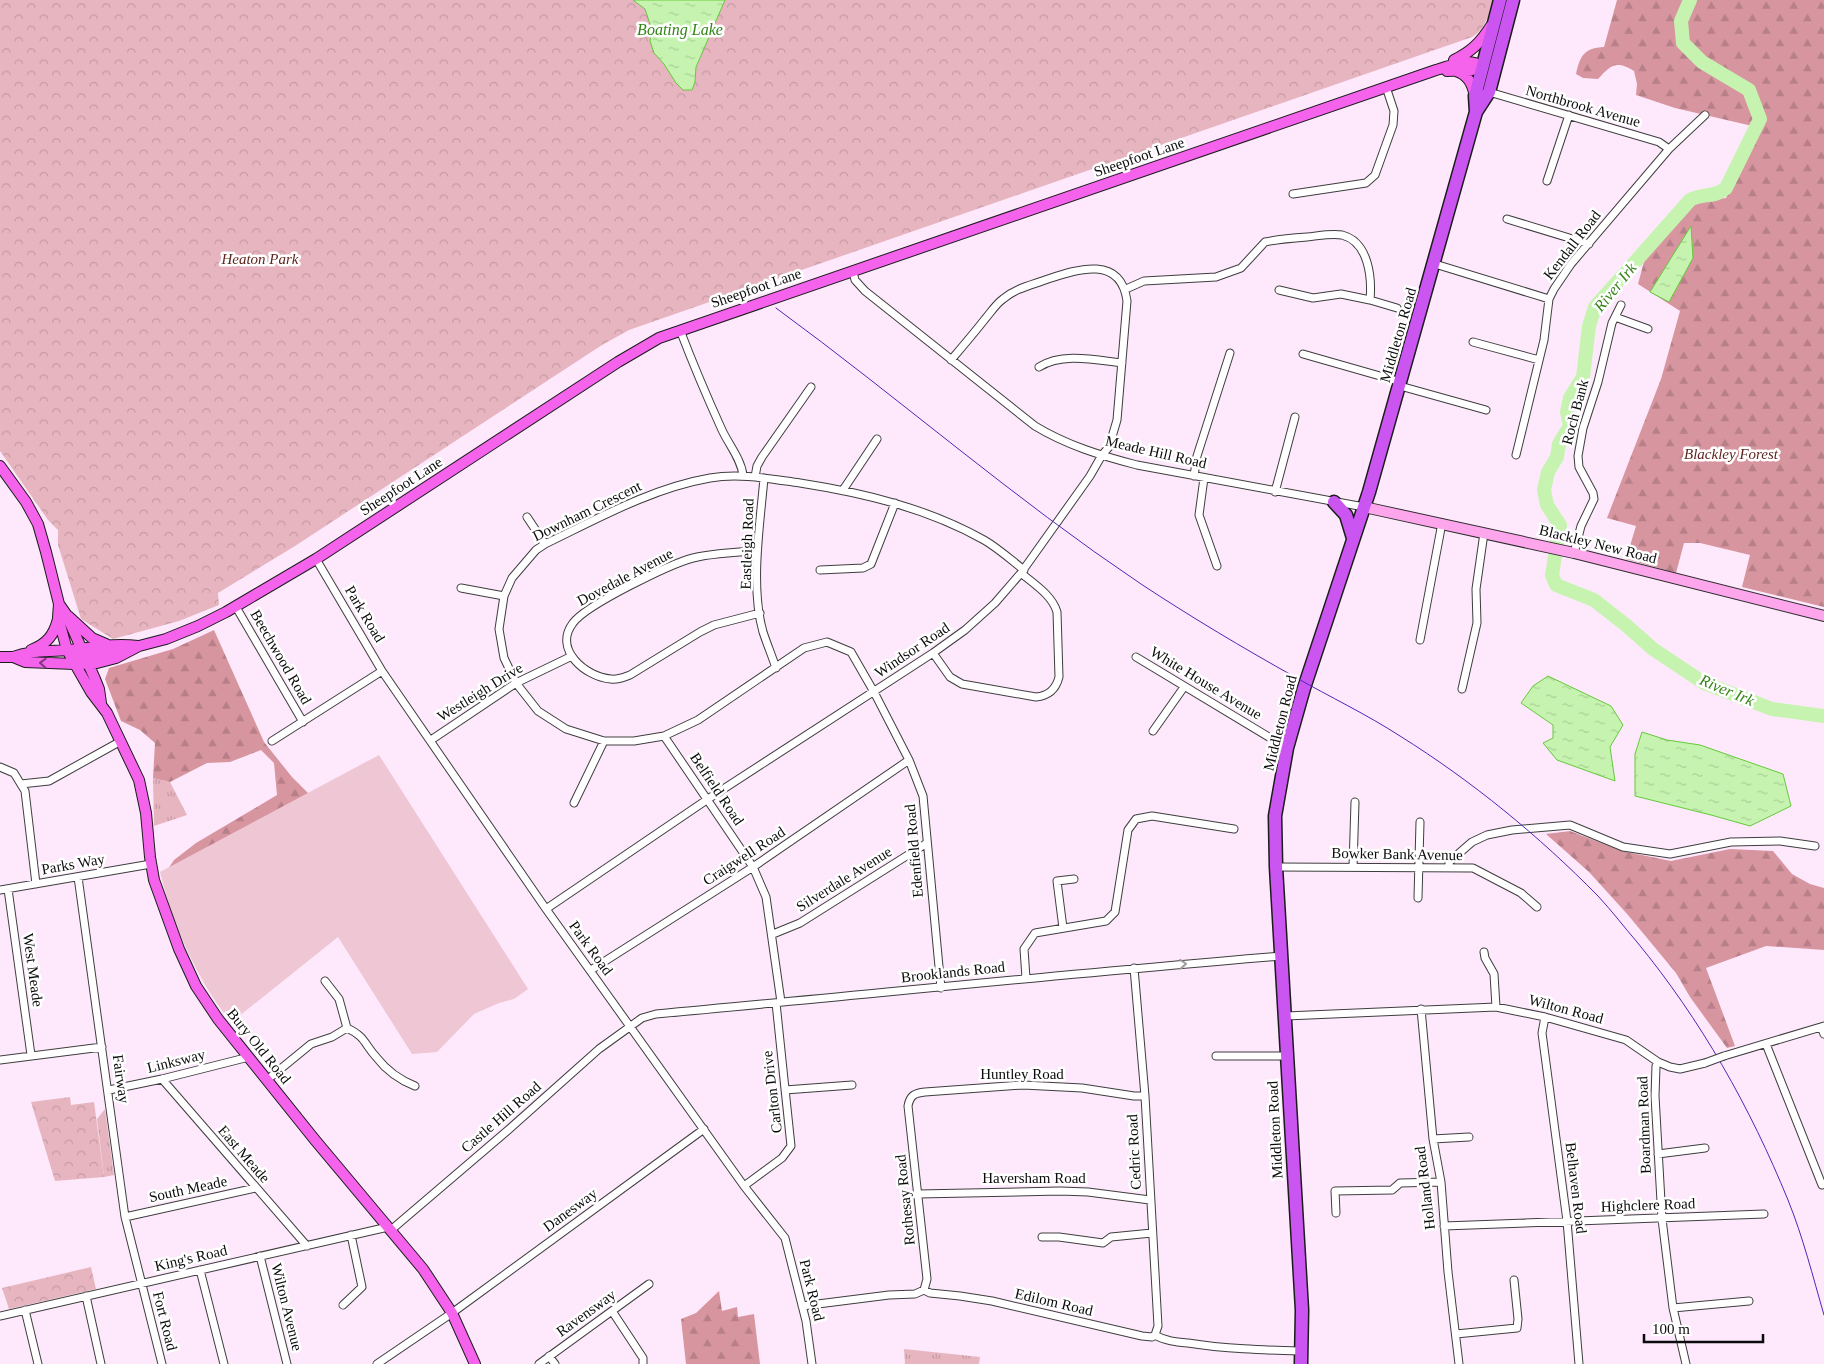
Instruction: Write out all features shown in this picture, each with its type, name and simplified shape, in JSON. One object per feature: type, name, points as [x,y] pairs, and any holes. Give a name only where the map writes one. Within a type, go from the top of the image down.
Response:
[{"type":"highway","name":"Middleton Road","points":[[1476,112],[1475,96],[1500,0]]},
{"type":"highway","name":"Middleton Road","points":[[1301,1358],[1302,1310],[1276,867],[1275,816],[1288,748],[1302,696],[1364,507],[1476,112],[1490,87],[1513,0]]},
{"type":"highway","points":[[1490,87],[1482,67],[1490,61],[1496,42],[1503,33]]},
{"type":"highway","points":[[1334,502],[1346,515],[1353,538]]},
{"type":"main road","name":"Sheepfoot Lane","points":[[1436,70],[1470,52],[1485,35],[1494,20]]},
{"type":"main road","name":"Sheepfoot Lane","points":[[26,652],[67,650],[84,656],[127,652],[139,646],[180,634],[236,607],[316,559],[618,362],[647,344],[680,330],[1436,70],[1468,62],[1477,63],[1482,67]]},
{"type":"main road","name":"Sheepfoot Lane","points":[[1436,70],[1472,70],[1482,67]]},
{"type":"main road","points":[[1454,71],[1465,75],[1475,96]]},
{"type":"main road","name":"Bury Old Road","points":[[0,466],[26,502],[38,524],[62,616],[67,650],[91,692],[102,704],[134,767],[143,795],[151,864],[160,898],[186,966],[196,986],[218,1019],[315,1140],[423,1269],[452,1313],[475,1364]]},
{"type":"main road","points":[[0,657],[13,657],[42,645],[49,640],[62,616],[92,638],[108,644]]},
{"type":"main road","name":"Bury Old Road","points":[[62,616],[84,656],[99,689],[102,704]]},
{"type":"main road","name":"Sheepfoot Lane","points":[[13,657],[26,662],[74,664],[84,656],[108,644],[139,646]]},
{"type":"street","points":[[1293,194],[1370,181],[1377,170],[1395,118],[1386,87]]},
{"type":"street","name":"Northbrook Avenue","points":[[1490,87],[1569,115],[1659,142],[1669,149]]},
{"type":"street","points":[[1546,181],[1569,115]]},
{"type":"street","name":"Kendall Road","points":[[1516,455],[1544,340],[1549,299],[1560,280],[1669,149],[1706,115]]},
{"type":"street","points":[[1507,219],[1589,244]]},
{"type":"street","points":[[951,360],[1002,300],[1016,290],[1077,270],[1092,268],[1109,272],[1126,289],[1144,281],[1216,277],[1241,268],[1265,242],[1332,234],[1348,238],[1364,255],[1372,284],[1370,300]]},
{"type":"street","points":[[1434,264],[1549,299]]},
{"type":"street","name":"Meade Hill Road","points":[[852,272],[855,280],[865,291],[1035,426],[1052,436],[1102,455],[1137,465],[1364,507]]},
{"type":"street","name":"Windsor Road","points":[[546,909],[708,799],[933,653],[965,630],[995,603],[1022,571],[1109,447],[1117,420],[1127,301],[1126,289]]},
{"type":"street","points":[[1279,290],[1313,298],[1341,294],[1397,308]]},
{"type":"street","name":"Roch Bank","points":[[1574,553],[1581,526],[1594,499],[1593,493],[1579,467],[1578,456],[1583,428],[1598,382],[1612,323],[1621,305]]},
{"type":"street","points":[[1615,317],[1648,329]]},
{"type":"street","points":[[680,330],[708,399],[739,461],[743,475]]},
{"type":"street","points":[[1473,342],[1539,360]]},
{"type":"street","points":[[1194,476],[1197,456],[1230,353]]},
{"type":"street","points":[[1302,354],[1486,410]]},
{"type":"street","points":[[1038,367],[1045,363],[1065,359],[1122,363]]},
{"type":"street","points":[[755,477],[757,466],[762,457],[811,387]]},
{"type":"street","points":[[1275,492],[1295,418]]},
{"type":"street","points":[[843,490],[876,439]]},
{"type":"street","name":"Downham Crescent","points":[[874,692],[851,652],[827,642],[804,648],[698,720],[664,736],[634,741],[604,741],[566,729],[538,711],[516,682],[504,658],[499,629],[504,596],[512,578],[536,550],[545,544],[606,514],[665,489],[707,478],[743,475],[843,490],[895,503],[950,522],[986,541],[1022,571],[1056,606],[1059,678],[1052,690],[1042,697],[962,684],[950,677],[933,653]]},
{"type":"street","name":"Eastleigh Road","points":[[764,478],[757,551],[757,582],[763,631],[776,668]]},
{"type":"street","points":[[1204,478],[1199,516],[1217,566]]},
{"type":"street","points":[[820,570],[863,568],[871,564],[895,503]]},
{"type":"street","name":"Blackley New Road","points":[[1364,507],[1574,553],[1824,616]]},
{"type":"street","points":[[528,517],[545,544]]},
{"type":"street","points":[[1420,640],[1442,523]]},
{"type":"street","points":[[1462,689],[1477,623],[1476,589],[1484,533]]},
{"type":"street","name":"Dovedale Avenue","points":[[572,656],[566,638],[572,624],[579,616],[620,592],[658,572],[692,558],[721,553],[757,551]]},
{"type":"street","name":"Park Road","points":[[316,559],[382,671],[546,909],[744,1186],[785,1238],[802,1306],[812,1364]]},
{"type":"street","points":[[461,588],[504,596]]},
{"type":"street","name":"Beechwood Road","points":[[236,607],[303,722]]},
{"type":"street","points":[[572,656],[580,666],[589,672],[610,679],[618,679],[630,675],[714,625],[760,613]]},
{"type":"street","name":"Westleigh Drive","points":[[431,740],[516,682],[572,656]]},
{"type":"street","name":"White House Avenue","points":[[1136,657],[1288,748]]},
{"type":"street","points":[[272,741],[382,671]]},
{"type":"street","points":[[1153,731],[1184,687]]},
{"type":"street","name":"Edenfield Road","points":[[874,692],[909,760],[923,796],[941,988]]},
{"type":"street","name":"Belfield Road","points":[[664,736],[753,867],[766,897],[773,934],[779,1002]]},
{"type":"street","points":[[22,784],[49,781],[121,740]]},
{"type":"street","points":[[574,803],[604,741]]},
{"type":"street","name":"Craigwell Road","points":[[591,970],[753,867],[909,760]]},
{"type":"street","points":[[0,767],[14,773],[25,791],[36,884]]},
{"type":"street","points":[[1353,867],[1355,802]]},
{"type":"street","points":[[1026,978],[1024,949],[1035,933],[1106,921],[1115,912],[1128,830],[1136,819],[1152,816],[1234,829]]},
{"type":"street","points":[[1418,898],[1420,822]]},
{"type":"street","points":[[1450,867],[1449,862],[1472,842],[1487,835],[1512,830],[1570,825],[1623,847],[1670,854],[1732,842],[1780,840],[1815,846]]},
{"type":"street","name":"Silverdale Avenue","points":[[773,934],[800,923],[927,843]]},
{"type":"street","name":"Parks Way","points":[[4,890],[151,864]]},
{"type":"street","name":"Bowker Bank Avenue","points":[[1276,867],[1473,868],[1521,893],[1537,907]]},
{"type":"street","name":"Fairway","points":[[78,877],[126,1217],[142,1283]]},
{"type":"street","points":[[1063,928],[1057,881],[1074,879]]},
{"type":"street","name":"West Meade","points":[[4,890],[32,1055]]},
{"type":"street","points":[[1484,952],[1494,974],[1496,1007]]},
{"type":"street","name":"Brooklands Road","points":[[631,1026],[642,1018],[656,1014],[941,988],[1026,978],[1281,956]]},
{"type":"street","points":[[1478,963],[1487,960]]},
{"type":"street","name":"Cedric Road","points":[[1134,968],[1145,1096],[1158,1326],[1155,1335]]},
{"type":"street","points":[[325,981],[339,999],[347,1028]]},
{"type":"street","name":"Carlton Drive","points":[[744,1186],[782,1158],[790,1150],[792,1140],[779,1002]]},
{"type":"street","name":"Wilton Road","points":[[1286,1016],[1496,1007],[1545,1017],[1626,1040],[1658,1062],[1680,1069],[1823,1029]]},
{"type":"street","name":"Holland Road","points":[[1421,1009],[1433,1139],[1441,1182],[1448,1272],[1459,1364]]},
{"type":"street","name":"Belhaven Road","points":[[1545,1017],[1542,1033],[1567,1221],[1579,1364]]},
{"type":"street","name":"Castle Hill Road","points":[[390,1228],[507,1131],[599,1049],[631,1026]]},
{"type":"street","points":[[267,1080],[311,1044],[332,1037],[347,1028]]},
{"type":"street","points":[[347,1028],[358,1033],[377,1059],[402,1081],[415,1086]]},
{"type":"street","points":[[1766,1044],[1822,1185]]},
{"type":"street","points":[[0,1060],[102,1047]]},
{"type":"street","points":[[1216,1056],[1287,1056]]},
{"type":"street","name":"Linksway","points":[[109,1090],[162,1080],[249,1057]]},
{"type":"street","name":"Boardman Road","points":[[1658,1062],[1656,1066],[1655,1096],[1662,1219],[1673,1308],[1686,1364]]},
{"type":"street","name":"East Meade","points":[[162,1080],[306,1246]]},
{"type":"street","points":[[786,1090],[852,1085]]},
{"type":"street","name":"Huntley Road","points":[[908,1106],[909,1099],[917,1093],[1023,1085],[1082,1088],[1145,1096]]},
{"type":"street","name":"Rothesay Road","points":[[908,1106],[927,1278],[924,1290]]},
{"type":"street","name":"Danesway","points":[[377,1364],[452,1313],[704,1129]]},
{"type":"street","points":[[1433,1139],[1469,1136]]},
{"type":"street","points":[[1658,1154],[1705,1148]]},
{"type":"street","points":[[1336,1213],[1335,1191],[1392,1190],[1400,1183],[1441,1182]]},
{"type":"street","name":"South Meade","points":[[126,1217],[256,1188]]},
{"type":"street","name":"Haversham Road","points":[[918,1194],[1060,1191],[1088,1192],[1150,1200]]},
{"type":"street","name":"Highclere Road","points":[[1444,1226],[1764,1214]]},
{"type":"street","name":"King's Road","points":[[0,1316],[351,1235],[390,1228]]},
{"type":"street","points":[[1042,1238],[1059,1237],[1103,1243],[1111,1237],[1152,1233]]},
{"type":"street","points":[[343,1305],[362,1287],[351,1235]]},
{"type":"street","name":"Wilton Avenue","points":[[260,1256],[287,1364]]},
{"type":"street","points":[[200,1270],[224,1364]]},
{"type":"street","points":[[1456,1334],[1517,1328],[1518,1319],[1514,1280]]},
{"type":"street","name":"Fort Road","points":[[142,1283],[162,1364]]},
{"type":"street","name":"Ravensway","points":[[538,1364],[649,1284]]},
{"type":"street","name":"Edilom Road","points":[[802,1306],[889,1295],[914,1294],[924,1290],[930,1293],[992,1301],[1142,1336],[1155,1335],[1175,1341],[1301,1358]]},
{"type":"street","points":[[86,1296],[101,1364]]},
{"type":"street","points":[[1673,1308],[1749,1301]]},
{"type":"street","points":[[25,1310],[38,1364]]},
{"type":"street","points":[[612,1311],[643,1358],[643,1364]]},
{"type":"street","points":[[549,1356],[555,1364]]},
{"type":"green space","name":"Heaton Park","points":[[0,0],[1493,0],[1483,26],[1472,37],[629,330],[602,345],[295,546],[218,593],[219,605],[179,621],[113,639],[81,619],[58,545],[58,530],[48,520],[0,451]]},
{"type":"green space","name":"Blackley Forest","points":[[1617,0],[1824,0],[1824,607],[1742,587],[1750,555],[1700,543],[1684,543],[1676,573],[1626,559],[1636,526],[1607,518],[1661,379],[1680,311],[1638,284],[1645,258],[1696,201],[1726,198],[1761,128],[1675,108],[1636,95],[1637,84],[1634,71],[1623,66],[1610,67],[1598,79],[1583,78],[1576,74],[1579,62],[1587,51],[1604,47]]},
{"type":"green space","points":[[214,630],[264,742],[292,777],[315,800],[166,872],[174,860],[196,843],[277,795],[274,763],[261,750],[230,762],[207,763],[170,782],[153,778],[155,743],[140,730],[121,721],[105,679],[109,668],[173,649]]},
{"type":"green space","points":[[153,778],[170,782],[187,815],[154,826]]},
{"type":"green space","points":[[1570,831],[1622,851],[1671,861],[1730,849],[1773,851],[1792,874],[1810,884],[1824,888],[1824,950],[1766,946],[1706,968],[1735,1046],[1727,1048],[1690,997],[1676,973],[1628,915],[1589,872],[1546,834]]},
{"type":"green space","points":[[70,1097],[71,1105],[94,1102],[104,1177],[55,1181],[31,1102]]},
{"type":"green space","points":[[105,1109],[114,1175],[104,1177],[97,1119]]},
{"type":"green space","points":[[91,1267],[96,1289],[9,1309],[2,1288]]},
{"type":"green space","points":[[719,1291],[722,1311],[737,1307],[738,1317],[754,1314],[760,1364],[686,1364],[681,1319],[696,1313]]},
{"type":"green space","points":[[904,1349],[980,1357],[979,1364],[905,1364]]},
{"type":"shaded area","points":[[379,755],[528,989],[514,999],[499,1003],[474,1014],[437,1052],[412,1054],[338,937],[234,1022],[231,1022],[207,988],[179,932],[160,872]]},
{"type":"water","name":"Boating Lake","points":[[633,0],[725,0],[696,67],[695,82],[692,90],[683,90],[654,53],[650,41],[652,30],[645,9]]},
{"type":"water","points":[[1691,226],[1693,258],[1669,302],[1650,292]]},
{"type":"water","points":[[1548,676],[1611,706],[1623,725],[1610,747],[1615,781],[1557,760],[1543,743],[1553,738],[1553,725],[1521,703],[1533,686]]},
{"type":"water","points":[[1642,732],[1667,740],[1700,745],[1783,774],[1791,806],[1750,826],[1635,796],[1635,754]]},
{"type":"waterway","name":"River Irk","points":[[1690,0],[1681,21],[1683,43],[1702,62],[1749,90],[1760,119],[1726,188],[1717,193],[1690,200],[1595,307],[1589,326],[1583,377],[1570,398],[1567,412],[1570,426],[1559,444],[1557,457],[1548,472],[1544,490],[1547,505],[1560,525],[1552,575],[1556,585],[1594,600],[1653,649],[1704,683],[1772,709],[1824,716]]},
{"type":"tram line","points":[[776,308],[1002,483],[1094,551],[1141,584],[1217,632],[1374,720],[1427,753],[1504,810],[1576,874],[1608,907],[1660,972],[1703,1033],[1722,1065],[1757,1131],[1788,1200],[1824,1315]]}]
